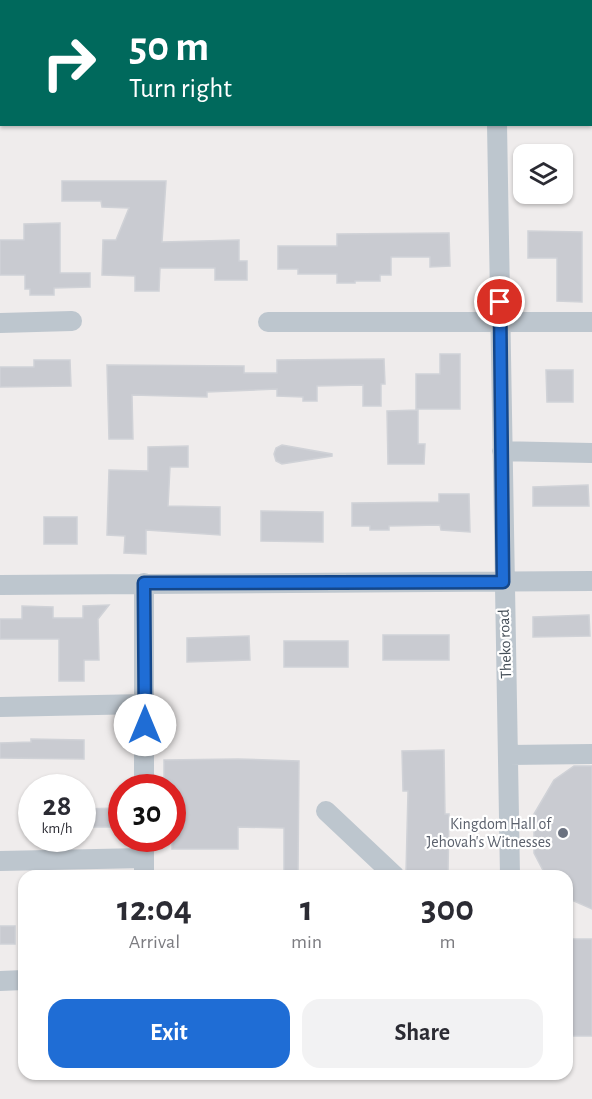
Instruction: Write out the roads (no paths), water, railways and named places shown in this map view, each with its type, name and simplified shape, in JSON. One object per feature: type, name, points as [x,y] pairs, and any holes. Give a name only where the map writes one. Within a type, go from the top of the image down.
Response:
[{"type":"street","name":"Theko road","points":[[497,126],[503,582],[509,755],[510,870]]},
{"type":"street","points":[[0,323],[72,321]]},
{"type":"street","points":[[268,322],[500,324],[592,322]]},
{"type":"street","points":[[502,451],[592,453]]},
{"type":"street","points":[[0,585],[592,581]]},
{"type":"street","points":[[144,583],[144,774]]},
{"type":"street","points":[[0,706],[145,704]]},
{"type":"street","points":[[509,755],[592,754]]},
{"type":"street","points":[[326,811],[389,870]]},
{"type":"street","points":[[0,861],[144,857]]},
{"type":"street","points":[[0,981],[18,980]]},
{"type":"place","name":"Kingdom Hall of Jehovah's Witnesses","points":[[563,833]]}]
